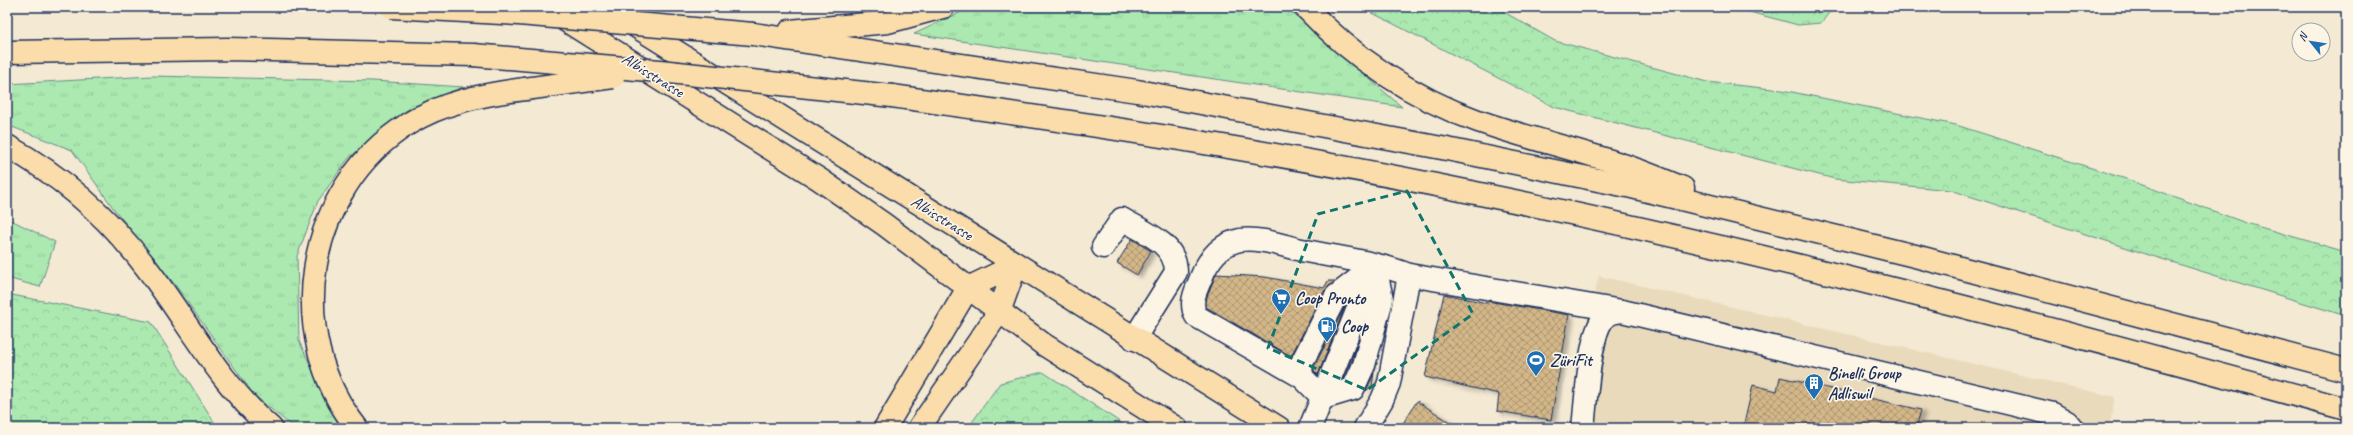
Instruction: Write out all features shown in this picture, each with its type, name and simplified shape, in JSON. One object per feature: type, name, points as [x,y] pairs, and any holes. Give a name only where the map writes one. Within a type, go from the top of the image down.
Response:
[{"type":"main road","points":[[391,7],[527,15],[798,37],[1137,92],[1305,122],[1632,187],[1748,214],[2137,313],[2346,370]]},
{"type":"main road","name":"Albisstrasse","points":[[544,7],[819,179],[886,224],[999,312],[1043,344],[1176,428]]},
{"type":"main road","name":"Albisstrasse","points":[[605,7],[1134,339],[1279,428]]},
{"type":"main road","points":[[798,37],[888,22],[943,7]]},
{"type":"main road","points":[[1304,7],[1333,35],[1365,60],[1406,86],[1448,108],[1477,121],[1632,168],[1748,214]]},
{"type":"main road","points":[[7,52],[228,49],[473,55],[660,72],[892,96],[1093,124],[1303,159],[1519,202],[1847,277],[2144,354],[2346,409]]},
{"type":"main road","points":[[357,428],[336,396],[324,370],[314,329],[312,300],[314,268],[320,241],[330,214],[343,190],[361,166],[380,146],[408,124],[434,111],[468,99],[525,89],[660,72]]},
{"type":"main road","points":[[7,146],[62,182],[115,231],[148,270],[219,372],[243,400],[271,428]]},
{"type":"main road","points":[[885,428],[968,288],[1016,265]]},
{"type":"main road","points":[[919,428],[999,312],[1016,265]]},
{"type":"lane","points":[[1103,247],[1122,219],[1161,241],[1176,263],[1176,272],[1134,339]]},
{"type":"lane","points":[[1323,398],[1302,377],[1196,316],[1192,304],[1193,298],[1210,259],[1230,243],[1253,240],[1375,266],[1409,275],[1622,311],[2053,414],[2067,422],[2072,428]]},
{"type":"lane","points":[[1302,377],[1301,364],[1336,296],[1375,266]]},
{"type":"lane","points":[[1310,428],[1323,398],[1353,389],[1364,366],[1382,299],[1375,266]]},
{"type":"lane","points":[[1365,428],[1382,400],[1389,383],[1409,275]]},
{"type":"lane","points":[[1583,428],[1597,330],[1604,318],[1611,312],[1622,311]]},
{"type":"highlighted area","points":[[1407,191],[1473,314],[1367,390],[1268,348],[1318,214]]},
{"type":"shaded area","points":[[1599,276],[2115,397],[2109,428],[1571,428],[1582,342]]},
{"type":"green space","points":[[972,7],[1286,7],[1402,107],[914,34]]},
{"type":"green space","points":[[1361,7],[1495,7],[1555,41],[1707,82],[1782,90],[1956,125],[2126,179],[2246,223],[2346,252],[2346,316],[2149,255],[1951,190],[1835,179],[1554,107]]},
{"type":"green space","points":[[1731,7],[1830,7],[1832,9],[1821,23],[1798,25]]},
{"type":"green space","points":[[152,76],[373,81],[463,87],[408,109],[348,159],[318,201],[297,256],[299,341],[336,419],[343,428],[294,428],[254,395],[176,286],[114,209],[72,150],[7,125],[7,84]]},
{"type":"green space","points":[[7,218],[55,242],[40,287],[7,278]]},
{"type":"green space","points":[[7,294],[151,322],[218,428],[7,428]]},
{"type":"green space","points":[[1043,372],[1129,428],[968,428],[1000,383]]},
{"type":"building","points":[[1132,239],[1151,251],[1137,275],[1117,263]]},
{"type":"building","points":[[1216,274],[1265,277],[1324,288],[1328,281],[1335,281],[1325,290],[1291,356],[1206,307],[1207,296]]},
{"type":"building","points":[[1444,294],[1487,303],[1487,301],[1569,315],[1551,420],[1497,411],[1499,394],[1425,377]]},
{"type":"building","points":[[1346,304],[1318,375],[1314,371],[1314,367]]},
{"type":"building","points":[[1356,347],[1352,361],[1343,379]]},
{"type":"building","points":[[1374,373],[1372,386],[1366,391]]},
{"type":"building","name":"Binelli Group Adliswil","points":[[1780,377],[1921,410],[1916,428],[1743,428],[1753,385],[1777,391]]},
{"type":"building","points":[[1417,401],[1459,428],[1400,428]]},
{"type":"place","name":"Coop Pronto","points":[[1281,315]]},
{"type":"place","name":"Coop","points":[[1327,343]]},
{"type":"place","name":"ZüriFit","points":[[1536,377]]},
{"type":"place","name":"Binelli Group Adliswil","points":[[1814,400]]}]
